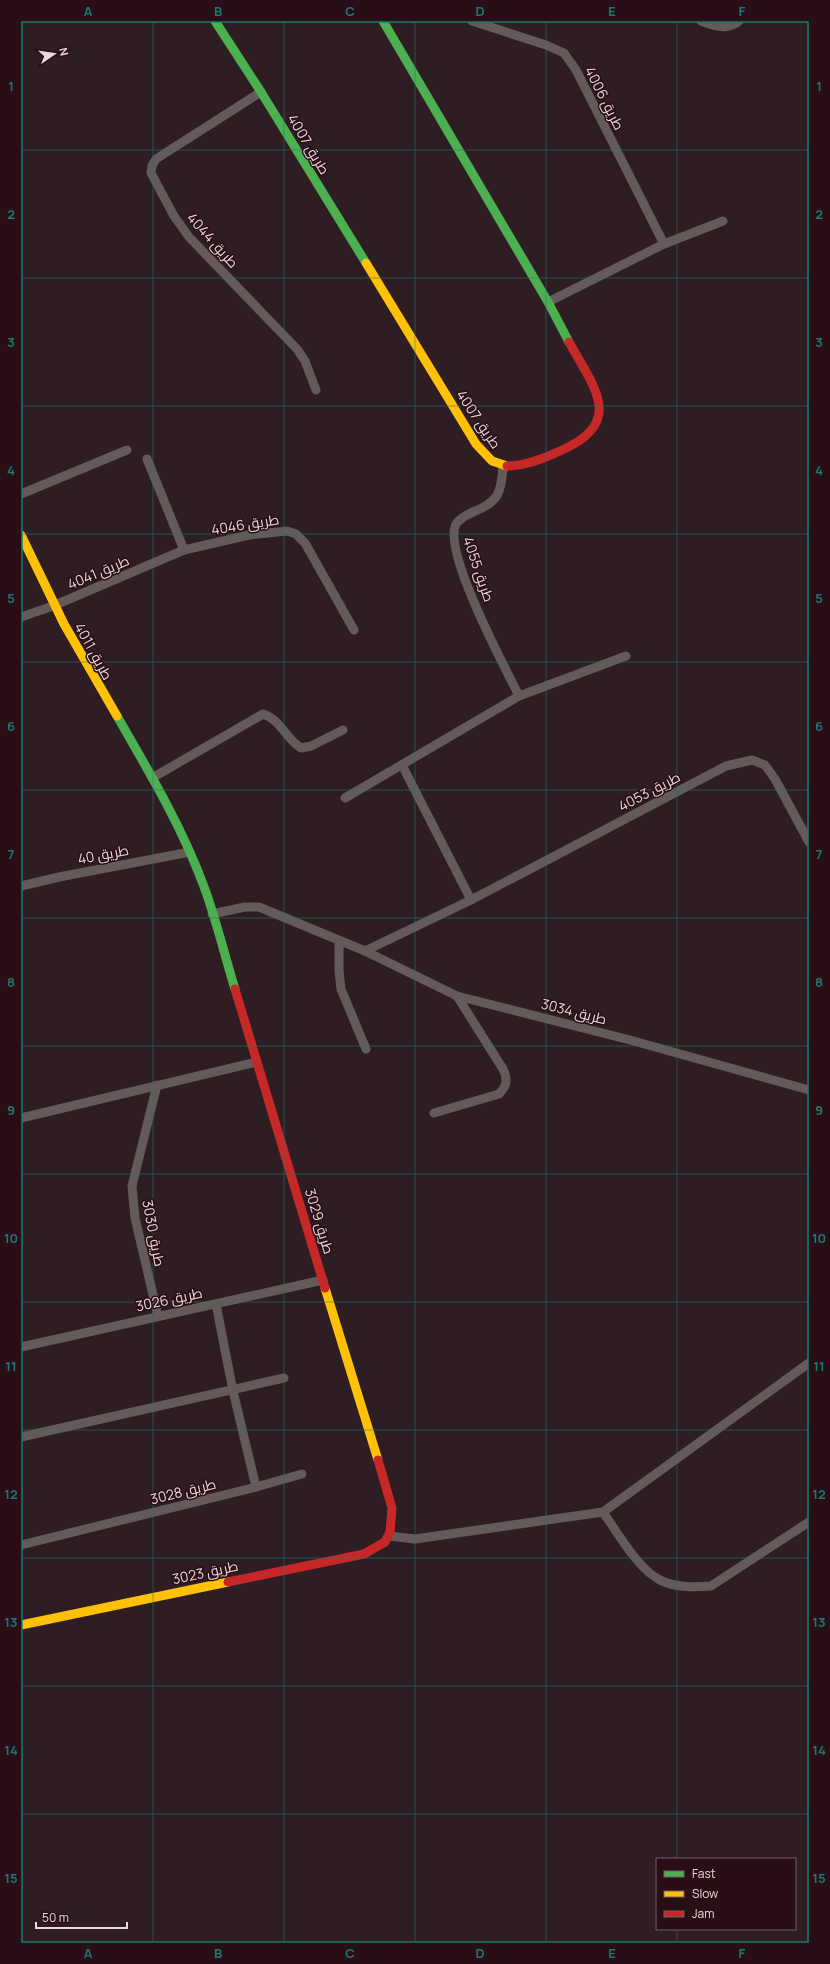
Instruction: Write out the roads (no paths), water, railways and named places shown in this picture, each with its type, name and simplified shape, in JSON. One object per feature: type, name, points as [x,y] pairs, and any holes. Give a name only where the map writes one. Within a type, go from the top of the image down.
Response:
[{"type":"street","name":"طريق 4007","points":[[215,21],[261,92],[476,444],[488,459],[503,466],[521,465],[570,446],[587,436],[597,422],[600,406],[597,393],[548,302],[383,21]]},
{"type":"street","name":"طريق 4006","points":[[472,21],[546,45],[564,53],[576,70],[664,244]]},
{"type":"street","points":[[701,21],[726,28],[739,21]]},
{"type":"street","name":"طريق 4044","points":[[261,92],[156,159],[152,166],[152,173],[174,216],[189,237],[297,349],[305,361],[316,390]]},
{"type":"street","points":[[548,302],[664,244],[723,221]]},
{"type":"street","points":[[21,494],[127,450]]},
{"type":"street","points":[[147,459],[184,550]]},
{"type":"street","name":"طريق 4055","points":[[503,466],[499,494],[493,503],[464,516],[456,524],[453,535],[457,556],[474,602],[519,696]]},
{"type":"street","name":"طريق 4046","points":[[184,550],[249,535],[287,531],[296,534],[305,543],[354,630]]},
{"type":"street","name":"طريق 4011","points":[[21,535],[53,606],[168,806],[190,852],[212,914]]},
{"type":"street","name":"طريق 4041","points":[[21,617],[53,606],[184,550]]},
{"type":"street","points":[[345,798],[519,696],[626,656]]},
{"type":"street","points":[[152,778],[263,714],[279,724],[294,743],[301,748],[311,746],[343,730]]},
{"type":"street","name":"طريق 4053","points":[[365,952],[471,900],[726,766],[752,760],[765,765],[775,779],[809,842]]},
{"type":"street","points":[[402,764],[471,900]]},
{"type":"street","name":"طريق 40","points":[[21,886],[59,877],[190,852]]},
{"type":"street","name":"طريق 3034","points":[[212,914],[259,907],[365,952],[457,996],[630,1040],[809,1090]]},
{"type":"street","name":"طريق 3029","points":[[212,914],[392,1508],[389,1536]]},
{"type":"street","points":[[339,941],[339,972],[341,989],[366,1049]]},
{"type":"street","points":[[434,1113],[500,1094],[507,1082],[503,1069],[457,996]]},
{"type":"street","points":[[21,1118],[257,1062]]},
{"type":"street","name":"طريق 3030","points":[[157,1085],[132,1186],[134,1218],[158,1316]]},
{"type":"street","name":"طريق 3026","points":[[21,1347],[323,1280]]},
{"type":"street","points":[[216,1304],[233,1391],[256,1487]]},
{"type":"street","points":[[389,1536],[415,1539],[603,1512],[809,1363]]},
{"type":"street","points":[[21,1437],[233,1391],[284,1378]]},
{"type":"street","name":"طريق 3028","points":[[21,1545],[256,1487],[302,1474]]},
{"type":"street","points":[[603,1512],[644,1567],[661,1581],[691,1588],[711,1586],[809,1522]]},
{"type":"street","name":"طريق 3023","points":[[21,1625],[364,1554],[382,1546],[389,1536]]}]
